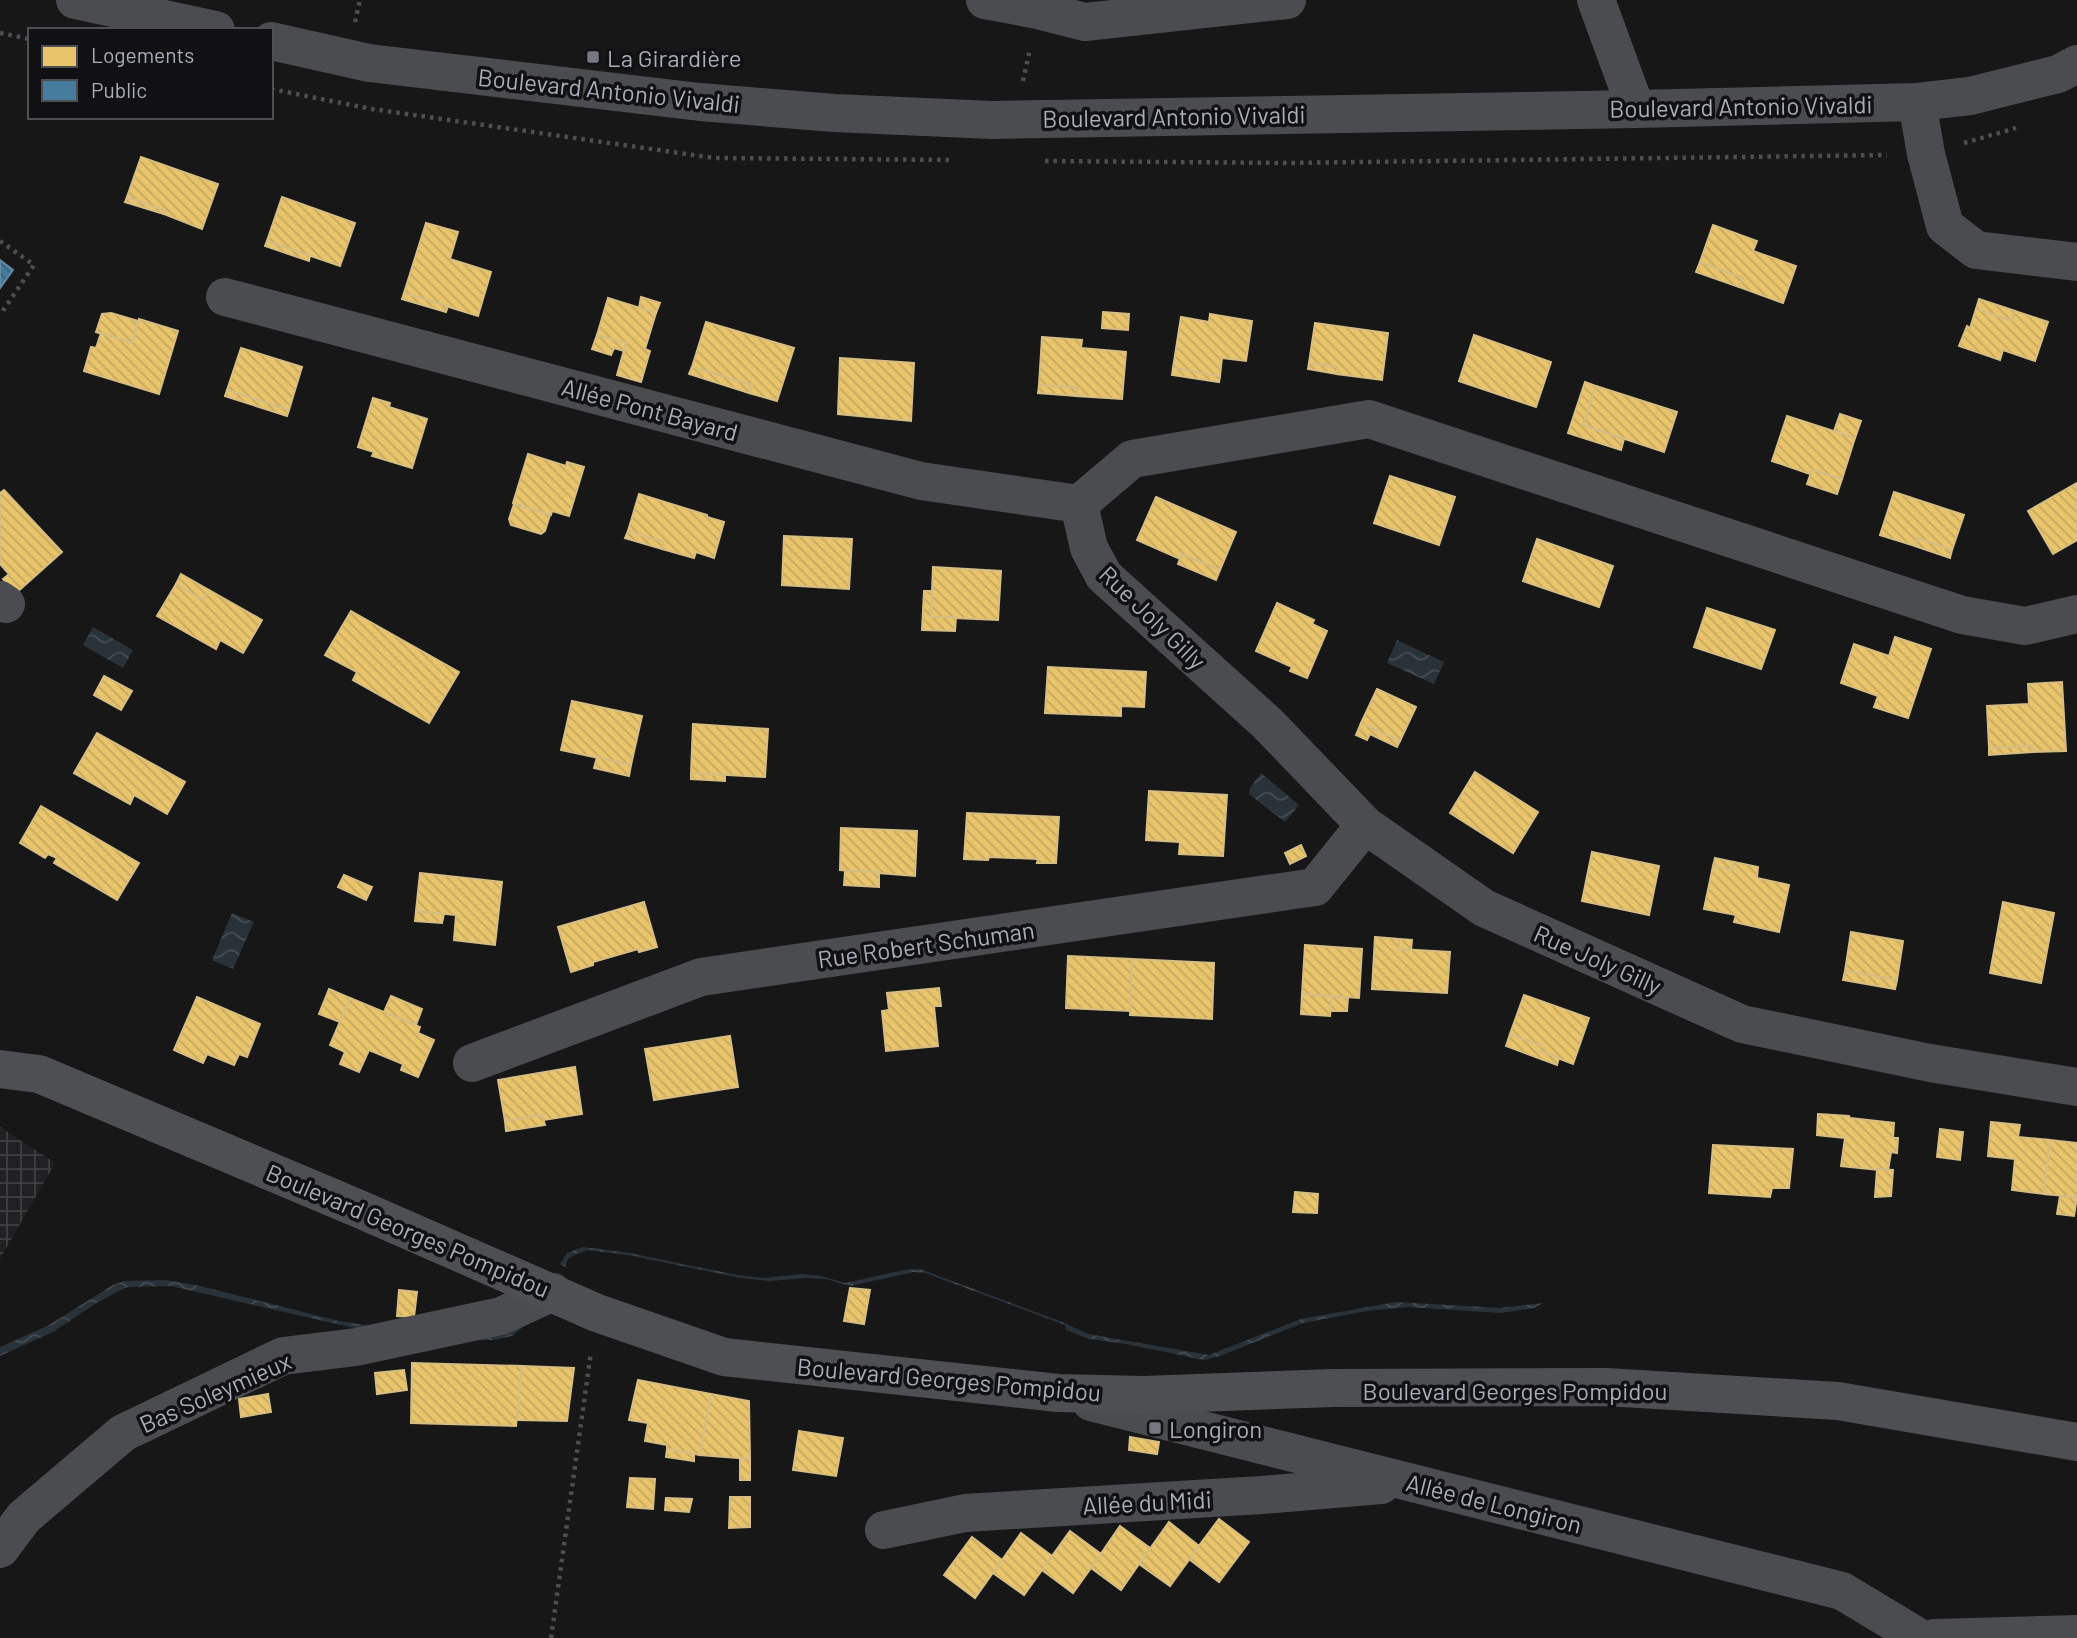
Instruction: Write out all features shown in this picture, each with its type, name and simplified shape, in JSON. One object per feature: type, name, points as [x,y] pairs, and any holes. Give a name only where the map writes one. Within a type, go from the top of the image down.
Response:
[{"type":"main road","name":"Boulevard Georges Pompidou","points":[[0,1069],[39,1074],[358,1208],[597,1313],[724,1357],[1058,1393],[1143,1395],[1334,1388],[1606,1387],[1838,1401],[2077,1442]]},
{"type":"street","points":[[75,0],[207,28]]},
{"type":"street","points":[[985,0],[1050,8],[1085,22],[1287,0]]},
{"type":"street","points":[[1596,0],[1636,109]]},
{"type":"street","name":"Boulevard Antonio Vivaldi","points":[[273,41],[369,63],[701,102],[834,113],[992,120],[1917,102],[1970,96],[2058,74],[2077,64]]},
{"type":"street","points":[[1917,102],[1926,155],[1945,226],[1976,250],[2077,262]]},
{"type":"street","name":"Allée Pont Bayard","points":[[225,297],[921,481],[1079,504]]},
{"type":"street","points":[[1079,504],[1132,459],[1369,419],[1962,615],[2025,626],[2077,614]]},
{"type":"street","name":"Rue Joly Gilly","points":[[1079,504],[1089,548],[1104,576],[1268,724],[1365,825],[1484,908],[1742,1024],[1930,1063],[2077,1087]]},
{"type":"street","name":"Rue Robert Schuman","points":[[472,1063],[701,976],[1315,887],[1365,825]]},
{"type":"street","name":"Bas Soleymieux","points":[[0,1549],[23,1517],[123,1433],[283,1356],[356,1347],[501,1316],[553,1292]]},
{"type":"street","name":"Allée de Longiron","points":[[1058,1393],[1842,1591],[1920,1638]]},
{"type":"street","name":"Allée du Midi","points":[[884,1530],[965,1513],[1262,1495],[1411,1482]]},
{"type":"street","points":[[1934,1638],[2077,1634]]},
{"type":"path","points":[[1015,119],[1050,8]]},
{"type":"path","points":[[0,33],[28,39]]},
{"type":"path","points":[[0,241],[34,265],[0,314]]},
{"type":"path","points":[[551,1638],[597,1313]]},
{"type":"shaded area","points":[[0,1127],[55,1163],[0,1259]]},
{"type":"water","points":[[93,627],[133,650],[123,668],[83,645]]},
{"type":"water","points":[[1397,640],[1444,662],[1434,684],[1387,663]]},
{"type":"water","points":[[1261,773],[1299,805],[1285,822],[1249,794],[1250,788]]},
{"type":"water","points":[[232,913],[254,922],[233,969],[212,960]]},
{"type":"water","points":[[583,1247],[764,1278],[802,1274],[821,1276],[845,1283],[920,1269],[1062,1322],[1088,1334],[1209,1355],[1301,1319],[1396,1302],[1500,1308],[1543,1303],[1534,1308],[1500,1313],[1407,1307],[1367,1311],[1303,1323],[1204,1360],[1089,1339],[1066,1330],[1065,1325],[925,1273],[914,1272],[850,1286],[826,1279],[769,1281],[741,1278],[628,1255],[588,1250],[568,1259],[565,1267],[560,1264],[567,1253]]},
{"type":"water","points":[[166,1280],[339,1321],[371,1326],[530,1321],[512,1336],[493,1340],[376,1333],[171,1286],[128,1287],[95,1304],[53,1332],[0,1356],[0,1347],[49,1325],[113,1285],[124,1281]]},
{"type":"building: Logements","points":[[141,157],[218,184],[202,229],[164,214],[166,211],[127,197]]},
{"type":"building: Logements","points":[[127,197],[166,211],[164,214],[125,202]]},
{"type":"building: Logements","points":[[282,197],[355,223],[340,266],[267,241]]},
{"type":"building: Logements","points":[[426,223],[458,232],[450,259],[491,272],[478,316],[404,293]]},
{"type":"building: Logements","points":[[1713,225],[1757,241],[1753,251],[1796,266],[1783,303],[1739,287],[1743,278],[1700,262]]},
{"type":"building: Logements","points":[[267,241],[310,256],[309,261],[265,246]]},
{"type":"building: Logements","points":[[1700,262],[1743,278],[1739,287],[1696,272]]},
{"type":"building: Logements","points":[[404,293],[448,306],[446,312],[402,299]]},
{"type":"building: Logements","points":[[641,297],[660,303],[656,313],[639,308]]},
{"type":"building: Logements","points":[[608,298],[656,313],[645,349],[650,351],[641,382],[617,375],[626,343],[597,335]]},
{"type":"building: Logements","points":[[1979,299],[2015,311],[2012,321],[1976,309]]},
{"type":"building: Logements","points":[[1976,309],[2012,321],[2015,311],[2048,322],[2035,361],[2003,350],[2000,360],[1959,346],[1967,326],[1970,328]]},
{"type":"building: Logements","points":[[1103,312],[1129,314],[1128,330],[1102,328]]},
{"type":"building: Logements","points":[[111,313],[138,321],[132,343],[96,332],[102,314]]},
{"type":"building: Logements","points":[[1210,314],[1252,321],[1246,361],[1222,358],[1220,376],[1173,368],[1181,317],[1209,322]]},
{"type":"building: Logements","points":[[139,319],[178,331],[159,394],[84,371],[91,347],[96,348],[101,333],[132,343]]},
{"type":"building: Logements","points":[[706,322],[794,348],[777,401],[749,393],[752,385],[692,367]]},
{"type":"building: Logements","points":[[1315,323],[1388,333],[1382,380],[1337,374],[1337,367],[1309,363]]},
{"type":"building: Logements","points":[[597,335],[626,343],[624,351],[614,348],[611,355],[592,349]]},
{"type":"building: Logements","points":[[1474,335],[1551,362],[1536,407],[1459,381]]},
{"type":"building: Logements","points":[[1042,337],[1082,340],[1081,348],[1126,352],[1122,399],[1076,396],[1077,388],[1039,385]]},
{"type":"building: Logements","points":[[241,348],[302,367],[289,410],[227,390]]},
{"type":"building: Logements","points":[[840,358],[914,363],[911,421],[838,414]]},
{"type":"building: Logements","points":[[1309,363],[1337,367],[1337,374],[1308,369]]},
{"type":"building: Logements","points":[[692,367],[752,385],[749,393],[689,374]]},
{"type":"building: Logements","points":[[1173,368],[1220,376],[1219,382],[1172,375]]},
{"type":"building: Logements","points":[[1585,382],[1596,386],[1583,425],[1624,439],[1621,450],[1568,433]]},
{"type":"building: Logements","points":[[1039,385],[1077,388],[1076,396],[1038,393]]},
{"type":"building: Logements","points":[[1596,386],[1677,412],[1664,452],[1583,425]]},
{"type":"building: Logements","points":[[227,390],[289,410],[287,416],[225,396]]},
{"type":"building: Logements","points":[[373,398],[390,403],[389,407],[427,419],[412,468],[372,456],[374,452],[358,447]]},
{"type":"building: Logements","points":[[1840,414],[1861,421],[1855,438],[1834,431]]},
{"type":"building: Logements","points":[[1787,416],[1855,438],[1842,479],[1812,470],[1810,474],[1772,461]]},
{"type":"building: Logements","points":[[528,454],[566,466],[567,462],[584,467],[569,516],[552,511],[551,515],[513,503]]},
{"type":"building: Logements","points":[[1812,470],[1842,479],[1837,494],[1807,484]]},
{"type":"building: Logements","points":[[1390,476],[1455,497],[1439,545],[1374,523]]},
{"type":"building: Logements","points":[[2077,483],[2077,540],[2053,554],[2028,511]]},
{"type":"building: Logements","points":[[4,490],[62,552],[16,593],[3,579],[9,574],[0,564],[0,493]]},
{"type":"building: Logements","points":[[1894,492],[1964,515],[1952,550],[1917,538],[1915,546],[1880,535]]},
{"type":"building: Logements","points":[[639,494],[724,522],[714,558],[696,552],[694,558],[662,549],[663,542],[628,531]]},
{"type":"building: Logements","points":[[1156,497],[1236,532],[1220,570],[1182,554],[1180,559],[1137,540]]},
{"type":"building: Logements","points":[[514,504],[550,515],[545,531],[541,534],[511,525],[509,519]]},
{"type":"building: Logements","points":[[628,531],[663,542],[662,549],[625,538]]},
{"type":"building: Logements","points":[[784,536],[852,539],[849,589],[782,585]]},
{"type":"building: Logements","points":[[1917,538],[1952,550],[1950,558],[1915,546]]},
{"type":"building: Logements","points":[[1537,539],[1613,566],[1599,607],[1523,581]]},
{"type":"building: Logements","points":[[1182,554],[1220,570],[1216,580],[1178,564]]},
{"type":"building: Logements","points":[[933,567],[1001,571],[998,620],[931,617]]},
{"type":"building: Logements","points":[[181,574],[209,590],[203,600],[176,584]]},
{"type":"building: Logements","points":[[176,584],[203,600],[209,590],[262,620],[243,653],[220,640],[216,649],[157,616]]},
{"type":"building: Logements","points":[[924,591],[932,591],[931,617],[956,617],[955,631],[922,630]]},
{"type":"building: Logements","points":[[1277,603],[1314,620],[1312,624],[1327,631],[1307,678],[1290,671],[1292,667],[1256,651]]},
{"type":"building: Logements","points":[[1707,608],[1775,630],[1761,669],[1694,647]]},
{"type":"building: Logements","points":[[351,611],[459,672],[429,723],[353,680],[357,672],[325,655]]},
{"type":"building: Logements","points":[[1895,637],[1931,649],[1908,718],[1874,707],[1878,696],[1841,683],[1854,644],[1889,656]]},
{"type":"building: Logements","points":[[1048,667],[1146,672],[1144,707],[1121,706],[1121,716],[1045,713]]},
{"type":"building: Logements","points":[[104,676],[132,691],[121,710],[94,695]]},
{"type":"building: Logements","points":[[2062,682],[2066,751],[2032,752],[2032,746],[1989,748],[1987,706],[2029,704],[2028,684]]},
{"type":"building: Logements","points":[[1377,689],[1416,707],[1400,741],[1361,723]]},
{"type":"building: Logements","points":[[572,701],[642,716],[631,765],[561,750]]},
{"type":"building: Logements","points":[[1361,723],[1400,741],[1397,747],[1370,734],[1367,740],[1356,735]]},
{"type":"building: Logements","points":[[693,724],[768,729],[765,777],[691,773]]},
{"type":"building: Logements","points":[[97,733],[185,782],[167,814],[134,795],[130,804],[74,773]]},
{"type":"building: Logements","points":[[2032,746],[2032,752],[1989,755],[1989,748]]},
{"type":"building: Logements","points":[[597,757],[631,765],[629,776],[594,768]]},
{"type":"building: Logements","points":[[1475,772],[1538,812],[1513,853],[1450,813]]},
{"type":"building: Logements","points":[[691,773],[725,775],[725,781],[691,779]]},
{"type":"building: Logements","points":[[1149,791],[1227,795],[1223,856],[1179,854],[1180,842],[1146,840]]},
{"type":"building: Logements","points":[[41,806],[139,863],[117,900],[54,863],[57,858],[48,854],[45,858],[20,843]]},
{"type":"building: Logements","points":[[967,813],[1059,817],[1056,863],[1037,863],[1038,859],[964,859]]},
{"type":"building: Logements","points":[[841,828],[917,831],[915,876],[840,870]]},
{"type":"building: Logements","points":[[1301,845],[1306,856],[1290,864],[1285,853]]},
{"type":"building: Logements","points":[[1592,852],[1659,866],[1649,915],[1582,901]]},
{"type":"building: Logements","points":[[1715,858],[1734,862],[1732,870],[1713,866]]},
{"type":"building: Logements","points":[[1734,862],[1758,867],[1757,878],[1789,885],[1779,932],[1734,922],[1736,915],[1704,909],[1713,866],[1732,870]]},
{"type":"building: Logements","points":[[845,871],[879,872],[879,887],[844,885]]},
{"type":"building: Logements","points":[[420,873],[502,882],[495,945],[454,940],[456,915],[416,911]]},
{"type":"building: Logements","points":[[344,875],[372,887],[366,900],[338,887]]},
{"type":"building: Logements","points":[[644,902],[657,947],[639,952],[638,949],[593,962],[593,965],[571,972],[558,927]]},
{"type":"building: Logements","points":[[2003,902],[2054,913],[2041,983],[1990,973]]},
{"type":"building: Logements","points":[[416,911],[444,914],[442,923],[415,921]]},
{"type":"building: Logements","points":[[1851,932],[1903,941],[1897,980],[1845,971]]},
{"type":"building: Logements","points":[[1375,937],[1399,939],[1399,949],[1450,952],[1447,993],[1372,989]]},
{"type":"building: Logements","points":[[1399,939],[1412,940],[1411,950],[1399,949]]},
{"type":"building: Logements","points":[[1305,945],[1362,949],[1359,998],[1302,994]]},
{"type":"building: Logements","points":[[1068,956],[1132,959],[1130,1011],[1066,1008]]},
{"type":"building: Logements","points":[[1132,959],[1214,963],[1212,1019],[1130,1015]]},
{"type":"building: Logements","points":[[1845,971],[1897,980],[1895,989],[1843,980]]},
{"type":"building: Logements","points":[[939,988],[941,1006],[934,1006],[938,1046],[886,1051],[882,1011],[889,1010],[887,993]]},
{"type":"building: Logements","points":[[329,989],[350,998],[340,1022],[319,1014]]},
{"type":"building: Logements","points":[[1302,994],[1332,996],[1330,1016],[1301,1014]]},
{"type":"building: Logements","points":[[1524,995],[1589,1018],[1573,1064],[1539,1051],[1541,1046],[1510,1034]]},
{"type":"building: Logements","points":[[391,996],[422,1009],[416,1025],[384,1012]]},
{"type":"building: Logements","points":[[1332,996],[1348,998],[1347,1011],[1330,1011]]},
{"type":"building: Logements","points":[[197,997],[260,1024],[247,1057],[239,1054],[234,1065],[207,1054],[203,1063],[174,1050]]},
{"type":"building: Logements","points":[[350,998],[420,1027],[418,1033],[434,1040],[418,1077],[401,1070],[403,1064],[369,1050],[359,1072],[340,1064],[345,1052],[330,1045]]},
{"type":"building: Logements","points":[[1510,1034],[1541,1046],[1539,1051],[1559,1058],[1557,1065],[1506,1046]]},
{"type":"building: Logements","points":[[730,1036],[738,1087],[654,1100],[645,1049]]},
{"type":"building: Logements","points":[[575,1067],[582,1114],[544,1120],[542,1115],[505,1121],[498,1080]]},
{"type":"building: Logements","points":[[1818,1114],[1894,1123],[1893,1138],[1898,1138],[1897,1153],[1891,1152],[1888,1171],[1841,1166],[1845,1138],[1817,1135]]},
{"type":"building: Logements","points":[[542,1115],[545,1125],[506,1131],[505,1121]]},
{"type":"building: Logements","points":[[1991,1122],[2020,1125],[2018,1137],[2050,1140],[2044,1194],[2012,1190],[2015,1159],[1988,1156]]},
{"type":"building: Logements","points":[[1940,1129],[1963,1132],[1960,1160],[1937,1157]]},
{"type":"building: Logements","points":[[2050,1140],[2077,1143],[2077,1197],[2044,1194]]},
{"type":"building: Logements","points":[[1713,1145],[1793,1149],[1789,1188],[1772,1188],[1770,1197],[1709,1193]]},
{"type":"building: Logements","points":[[1877,1169],[1893,1170],[1891,1196],[1875,1197]]},
{"type":"building: Logements","points":[[1295,1192],[1318,1194],[1317,1213],[1293,1212]]},
{"type":"building: Logements","points":[[2060,1196],[2077,1197],[2074,1216],[2057,1214]]},
{"type":"building: Logements","points":[[850,1288],[870,1290],[864,1324],[844,1321]]},
{"type":"building: Logements","points":[[399,1290],[417,1292],[414,1317],[397,1316]]},
{"type":"building: Logements","points":[[412,1363],[522,1366],[516,1426],[411,1423]]},
{"type":"building: Logements","points":[[522,1366],[574,1368],[567,1421],[517,1420]]},
{"type":"building: Logements","points":[[404,1370],[407,1390],[377,1394],[375,1373]]},
{"type":"building: Logements","points":[[638,1380],[711,1394],[700,1455],[667,1449],[667,1445],[645,1441],[648,1423],[629,1420]]},
{"type":"building: Logements","points":[[268,1394],[271,1412],[241,1417],[239,1399]]},
{"type":"building: Logements","points":[[711,1394],[749,1401],[750,1459],[700,1455]]},
{"type":"building: Logements","points":[[799,1431],[843,1438],[836,1476],[793,1470]]},
{"type":"building: Logements","points":[[1130,1437],[1159,1442],[1157,1454],[1129,1450]]},
{"type":"building: Logements","points":[[667,1449],[694,1454],[694,1461],[666,1457]]},
{"type":"building: Logements","points":[[740,1458],[750,1459],[750,1480],[740,1480]]},
{"type":"building: Logements","points":[[630,1478],[655,1479],[653,1509],[627,1507]]},
{"type":"building: Logements","points":[[730,1497],[750,1497],[750,1527],[729,1528]]},
{"type":"building: Logements","points":[[666,1498],[692,1499],[689,1512],[665,1510]]},
{"type":"building: Logements","points":[[1219,1519],[1249,1542],[1219,1582],[1189,1559]]},
{"type":"building: Logements","points":[[1169,1522],[1199,1546],[1170,1586],[1139,1564]]},
{"type":"building: Logements","points":[[1120,1526],[1150,1548],[1121,1590],[1091,1568]]},
{"type":"building: Logements","points":[[1070,1531],[1101,1554],[1073,1593],[1042,1570]]},
{"type":"building: Logements","points":[[1021,1533],[1052,1556],[1024,1595],[993,1573]]},
{"type":"building: Logements","points":[[972,1537],[1002,1560],[975,1598],[944,1575]]},
{"type":"building: Public","points":[[0,260],[13,270],[0,288]]},
{"type":"place","name":"La Girardière","points":[[593,57]]},
{"type":"place","name":"Longiron","points":[[1155,1428]]}]
